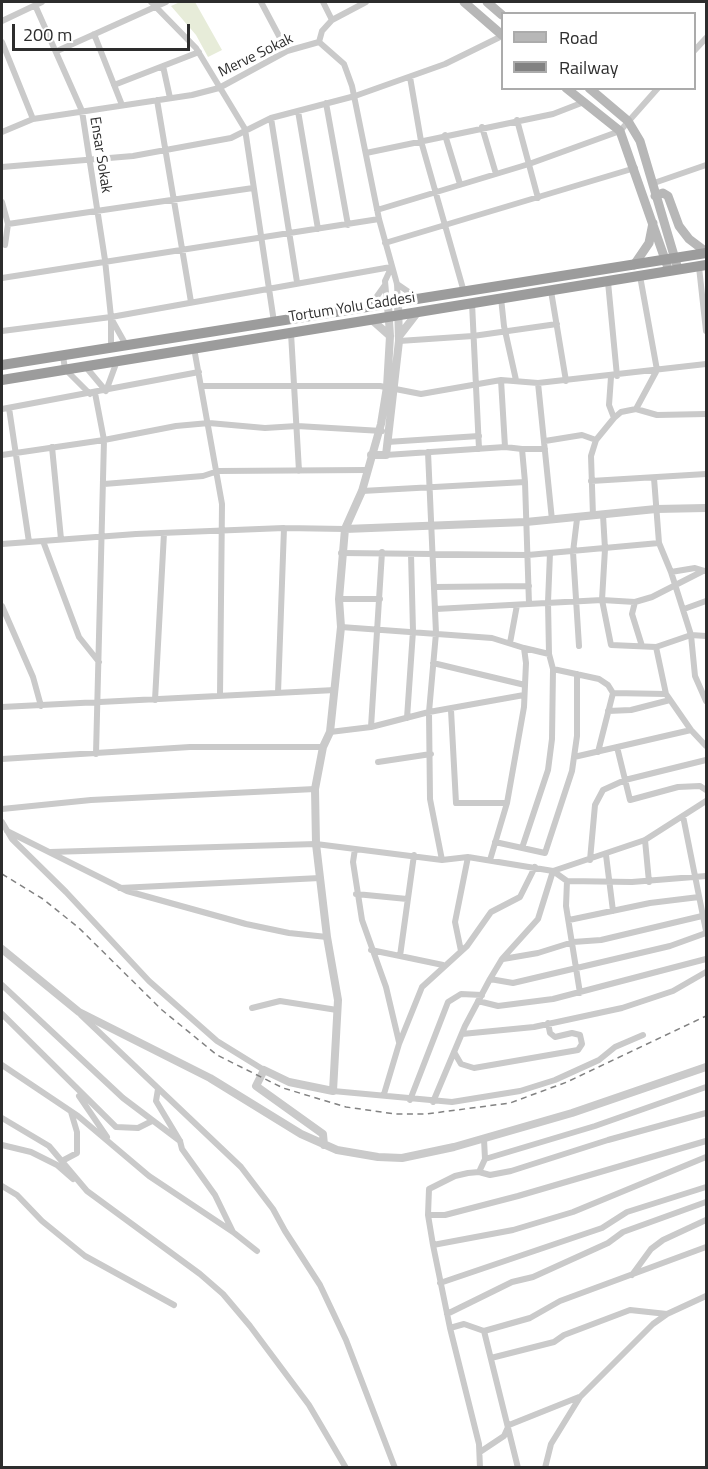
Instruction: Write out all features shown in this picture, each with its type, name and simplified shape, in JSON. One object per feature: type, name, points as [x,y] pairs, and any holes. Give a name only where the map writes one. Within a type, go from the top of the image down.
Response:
[{"type":"highway","name":"Tortum Yolu Caddesi","points":[[2,380],[608,282],[640,276],[706,253]]},
{"type":"highway","name":"Tortum Yolu Caddesi","points":[[2,365],[634,265],[703,266]]},
{"type":"main road","points":[[464,2],[501,34]]},
{"type":"main road","points":[[487,2],[501,14]]},
{"type":"main road","points":[[569,90],[620,131],[672,264]]},
{"type":"main road","points":[[591,90],[628,121],[640,141],[654,183],[655,196],[672,264]]},
{"type":"main road","points":[[655,196],[663,193],[668,196],[679,226],[689,239],[706,253]]},
{"type":"main road","points":[[634,265],[649,243],[654,221]]},
{"type":"street","points":[[2,21],[42,2]]},
{"type":"street","points":[[57,51],[154,4],[166,2]]},
{"type":"street","points":[[261,2],[287,51]]},
{"type":"street","points":[[323,2],[332,20]]},
{"type":"street","points":[[366,2],[332,20],[322,31],[319,42],[344,64],[355,96],[379,219],[397,284],[393,304]]},
{"type":"street","points":[[154,4],[199,52],[245,129],[274,322]]},
{"type":"street","name":"Ensar Sokak","points":[[35,5],[82,111],[105,260],[111,316]]},
{"type":"street","points":[[94,34],[122,105]]},
{"type":"street","points":[[2,167],[89,161],[168,151],[231,138],[271,118],[355,96],[445,64],[501,36]]},
{"type":"street","points":[[2,42],[33,119]]},
{"type":"street","name":"Merve Sokak","points":[[2,132],[33,119],[170,98],[219,88],[287,51],[319,42]]},
{"type":"street","points":[[114,85],[199,52]]},
{"type":"street","points":[[163,66],[170,98]]},
{"type":"street","points":[[410,77],[421,141],[464,293]]},
{"type":"street","points":[[377,210],[529,164],[620,131],[656,90]]},
{"type":"street","points":[[157,100],[168,151],[191,302]]},
{"type":"street","points":[[366,153],[553,114],[584,102]]},
{"type":"street","points":[[326,103],[348,225]]},
{"type":"street","points":[[298,111],[318,229]]},
{"type":"street","points":[[271,118],[297,282]]},
{"type":"street","points":[[517,120],[538,198]]},
{"type":"street","points":[[482,127],[496,174]]},
{"type":"street","points":[[446,135],[460,184]]},
{"type":"street","points":[[654,183],[706,165]]},
{"type":"street","points":[[385,243],[635,168]]},
{"type":"street","points":[[8,224],[253,188]]},
{"type":"street","points":[[2,202],[8,224],[5,245]]},
{"type":"street","points":[[2,278],[105,260],[289,235],[379,219]]},
{"type":"street","points":[[703,266],[706,331]]},
{"type":"street","points":[[2,331],[111,316],[391,267]]},
{"type":"street","points":[[369,307],[386,284],[391,267]]},
{"type":"street","points":[[636,408],[657,370],[640,276]]},
{"type":"street","points":[[608,282],[614,376],[609,405],[614,418]]},
{"type":"street","points":[[333,1091],[337,1010],[316,844],[315,789],[323,747],[330,732],[335,690],[341,627],[339,599],[341,554],[345,528],[362,492],[371,454],[384,431],[391,388],[396,337],[393,304],[386,284]]},
{"type":"street","points":[[397,284],[419,299]]},
{"type":"street","points":[[551,291],[566,381]]},
{"type":"street","points":[[501,298],[516,380]]},
{"type":"street","points":[[472,303],[478,449]]},
{"type":"street","points":[[396,337],[417,313]]},
{"type":"street","points":[[111,316],[126,346]]},
{"type":"street","points":[[111,316],[111,349]]},
{"type":"street","points":[[372,320],[396,337],[473,336],[556,324]]},
{"type":"street","points":[[291,333],[299,471]]},
{"type":"street","points":[[194,348],[218,471],[223,530],[220,696]]},
{"type":"street","points":[[63,356],[65,369],[92,394],[104,440],[96,754]]},
{"type":"street","points":[[106,391],[117,360]]},
{"type":"street","points":[[202,387],[391,388],[421,394],[501,380],[538,383],[566,381],[706,363]]},
{"type":"street","points":[[84,366],[106,391]]},
{"type":"street","points":[[29,542],[15,453],[5,409],[199,372]]},
{"type":"street","points":[[501,380],[505,447]]},
{"type":"street","points":[[538,383],[552,520]]},
{"type":"street","points":[[593,516],[591,456],[596,440],[614,418],[621,412],[636,408],[657,416],[706,414]]},
{"type":"street","points":[[2,454],[104,440],[176,426],[209,423],[265,428],[297,426],[384,431]]},
{"type":"street","points":[[384,431],[387,442],[386,455]]},
{"type":"street","points":[[545,441],[582,435],[596,440]]},
{"type":"street","points":[[387,442],[479,436]]},
{"type":"street","points":[[52,447],[61,539]]},
{"type":"street","points":[[371,454],[505,447],[545,449]]},
{"type":"street","points":[[522,449],[529,604]]},
{"type":"street","points":[[428,452],[436,609],[429,712],[430,799],[442,860]]},
{"type":"street","points":[[104,484],[203,476],[218,471],[367,470]]},
{"type":"street","points":[[591,481],[706,474]]},
{"type":"street","points":[[654,478],[659,543],[684,609],[695,676],[706,701]]},
{"type":"street","points":[[362,492],[525,482]]},
{"type":"street","points":[[2,544],[223,530],[526,522],[577,519],[656,509],[706,508]]},
{"type":"street","points":[[603,515],[605,549],[602,600],[610,645],[656,646],[690,635],[706,636]]},
{"type":"street","points":[[577,519],[573,552],[578,601],[579,646]]},
{"type":"street","points":[[278,693],[284,528]]},
{"type":"street","points":[[155,700],[164,533]]},
{"type":"street","points":[[43,541],[79,637],[99,663]]},
{"type":"street","points":[[341,554],[382,552],[435,555],[528,555],[659,543]]},
{"type":"street","points":[[371,727],[382,552]]},
{"type":"street","points":[[522,848],[548,771],[552,739],[553,669],[549,654],[548,602],[550,553]]},
{"type":"street","points":[[407,718],[413,632],[411,554]]},
{"type":"street","points":[[670,572],[695,568],[705,571]]},
{"type":"street","points":[[436,609],[602,600],[635,602],[705,571]]},
{"type":"street","points":[[435,587],[528,586]]},
{"type":"street","points":[[339,599],[380,599]]},
{"type":"street","points":[[684,609],[706,601]]},
{"type":"street","points":[[635,602],[632,614],[642,646]]},
{"type":"street","points":[[510,643],[517,605]]},
{"type":"street","points":[[2,606],[33,677],[41,705]]},
{"type":"street","points":[[341,627],[436,633],[510,643],[549,654]]},
{"type":"street","points":[[656,646],[668,697],[691,730],[706,746]]},
{"type":"street","points":[[490,860],[507,803],[524,695],[524,648]]},
{"type":"street","points":[[433,663],[525,685]]},
{"type":"street","points":[[553,669],[599,679],[608,685],[613,693],[598,752]]},
{"type":"street","points":[[495,842],[545,853],[560,815],[574,757],[578,704],[577,674]]},
{"type":"street","points":[[2,707],[335,690]]},
{"type":"street","points":[[613,693],[668,697]]},
{"type":"street","points":[[330,732],[371,727],[429,712],[451,710],[524,695]]},
{"type":"street","points":[[608,711],[630,710],[668,697]]},
{"type":"street","points":[[451,710],[456,803],[507,803]]},
{"type":"street","points":[[574,757],[691,730]]},
{"type":"street","points":[[2,759],[190,747],[323,747]]},
{"type":"street","points":[[617,747],[630,800],[678,787],[700,786],[706,790]]},
{"type":"street","points":[[378,762],[431,754]]},
{"type":"street","points":[[590,860],[595,806],[603,790],[625,780],[706,760]]},
{"type":"street","points":[[2,809],[91,800],[315,789]]},
{"type":"street","points":[[553,871],[645,840],[706,801]]},
{"type":"street","points":[[490,979],[513,983],[670,946],[706,932],[683,816]]},
{"type":"street","points":[[2,822],[4,833],[149,981],[217,1041],[264,1070],[289,1082],[333,1091],[384,1094],[410,1100],[452,1102],[520,1091],[588,1065],[615,1047],[643,1035]]},
{"type":"street","points":[[4,833],[50,852],[119,888],[166,904],[289,933],[327,937]]},
{"type":"street","points":[[645,840],[649,882]]},
{"type":"street","points":[[50,852],[316,844],[442,860],[468,857],[490,860],[553,871],[567,881],[649,882],[706,876]]},
{"type":"street","points":[[355,849],[352,862],[356,894],[370,950],[386,987],[399,1044]]},
{"type":"street","points":[[400,956],[414,855]]},
{"type":"street","points":[[606,855],[607,883],[613,911]]},
{"type":"street","points":[[461,951],[455,922],[468,857]]},
{"type":"street","points":[[384,1094],[399,1044],[422,987],[443,964],[461,951],[491,912],[520,897],[536,867]]},
{"type":"street","points":[[433,1102],[462,1034],[490,979],[502,959],[538,919],[553,871]]},
{"type":"street","points":[[119,888],[320,878]]},
{"type":"street","points":[[567,881],[568,920],[580,993]]},
{"type":"street","points":[[356,894],[407,898]]},
{"type":"street","points":[[568,920],[699,897]]},
{"type":"street","points":[[502,959],[538,953],[573,942],[601,940],[702,916]]},
{"type":"street","points":[[370,950],[443,964]]},
{"type":"street","points":[[3,954],[79,1012],[241,1167],[273,1209],[320,1285],[378,1417],[395,1467]]},
{"type":"street","points":[[478,1001],[498,1006],[519,1005],[580,993],[644,973],[706,959]]},
{"type":"street","points":[[462,1034],[505,1032],[643,1001],[673,991],[706,972]]},
{"type":"street","points":[[2,985],[123,1098],[180,1141]]},
{"type":"street","points":[[410,1100],[448,1002],[461,994],[482,995]]},
{"type":"street","points":[[252,1008],[280,1001],[337,1010]]},
{"type":"street","points":[[79,1012],[210,1078],[286,1126],[324,1145],[337,1150],[402,1158],[572,1113],[706,1067]]},
{"type":"street","points":[[2,1014],[72,1086],[116,1127],[138,1128],[152,1121]]},
{"type":"street","points":[[454,1052],[461,1064],[474,1068],[578,1050],[582,1044],[580,1035],[572,1033],[555,1037],[550,1033],[548,1023]]},
{"type":"street","points":[[2,1065],[71,1111],[149,1176],[233,1232],[257,1251]]},
{"type":"street","points":[[264,1070],[256,1086],[323,1134],[326,1138],[324,1145]]},
{"type":"street","points":[[72,1086],[112,1145]]},
{"type":"street","points":[[485,1159],[595,1126],[706,1087]]},
{"type":"street","points":[[158,1089],[156,1101],[180,1141],[182,1149],[219,1203],[233,1232]]},
{"type":"street","points":[[62,1161],[77,1153],[77,1132],[71,1111]]},
{"type":"street","points":[[480,1467],[480,1452],[473,1417],[450,1328],[433,1245],[428,1215],[429,1189],[444,1180],[479,1172],[490,1175],[511,1171],[608,1140],[706,1113]]},
{"type":"street","points":[[2,1118],[49,1146],[87,1191]]},
{"type":"street","points":[[479,1172],[485,1159],[484,1138]]},
{"type":"street","points":[[428,1215],[445,1215],[518,1196],[706,1141]]},
{"type":"street","points":[[2,1145],[22,1149],[57,1165],[87,1191],[191,1267],[223,1294],[309,1405],[346,1467]]},
{"type":"street","points":[[433,1245],[513,1230],[573,1212],[706,1157]]},
{"type":"street","points":[[2,1186],[17,1195],[42,1221],[85,1256],[174,1305]]},
{"type":"street","points":[[440,1283],[602,1228],[627,1212],[706,1187]]},
{"type":"street","points":[[447,1314],[512,1282],[533,1277],[608,1243],[623,1232],[706,1202]]},
{"type":"street","points":[[632,1275],[651,1249],[663,1240],[706,1220]]},
{"type":"street","points":[[450,1328],[464,1324],[484,1331],[530,1318],[560,1301],[706,1247]]},
{"type":"street","points":[[545,1467],[551,1444],[580,1396],[637,1339],[667,1314],[706,1296]]},
{"type":"street","points":[[491,1358],[554,1342],[564,1335],[630,1310],[667,1314]]},
{"type":"street","points":[[484,1331],[518,1467]]},
{"type":"street","points":[[480,1452],[504,1436],[509,1425],[580,1396]]},
{"type":"green space","points":[[180,2],[195,2],[222,50],[208,57],[196,35],[171,6]]},
{"type":"railway","points":[[2,874],[43,899],[79,928],[162,1010],[217,1055],[283,1088],[346,1107],[395,1114],[426,1114],[510,1103],[567,1082],[706,1016]]}]
